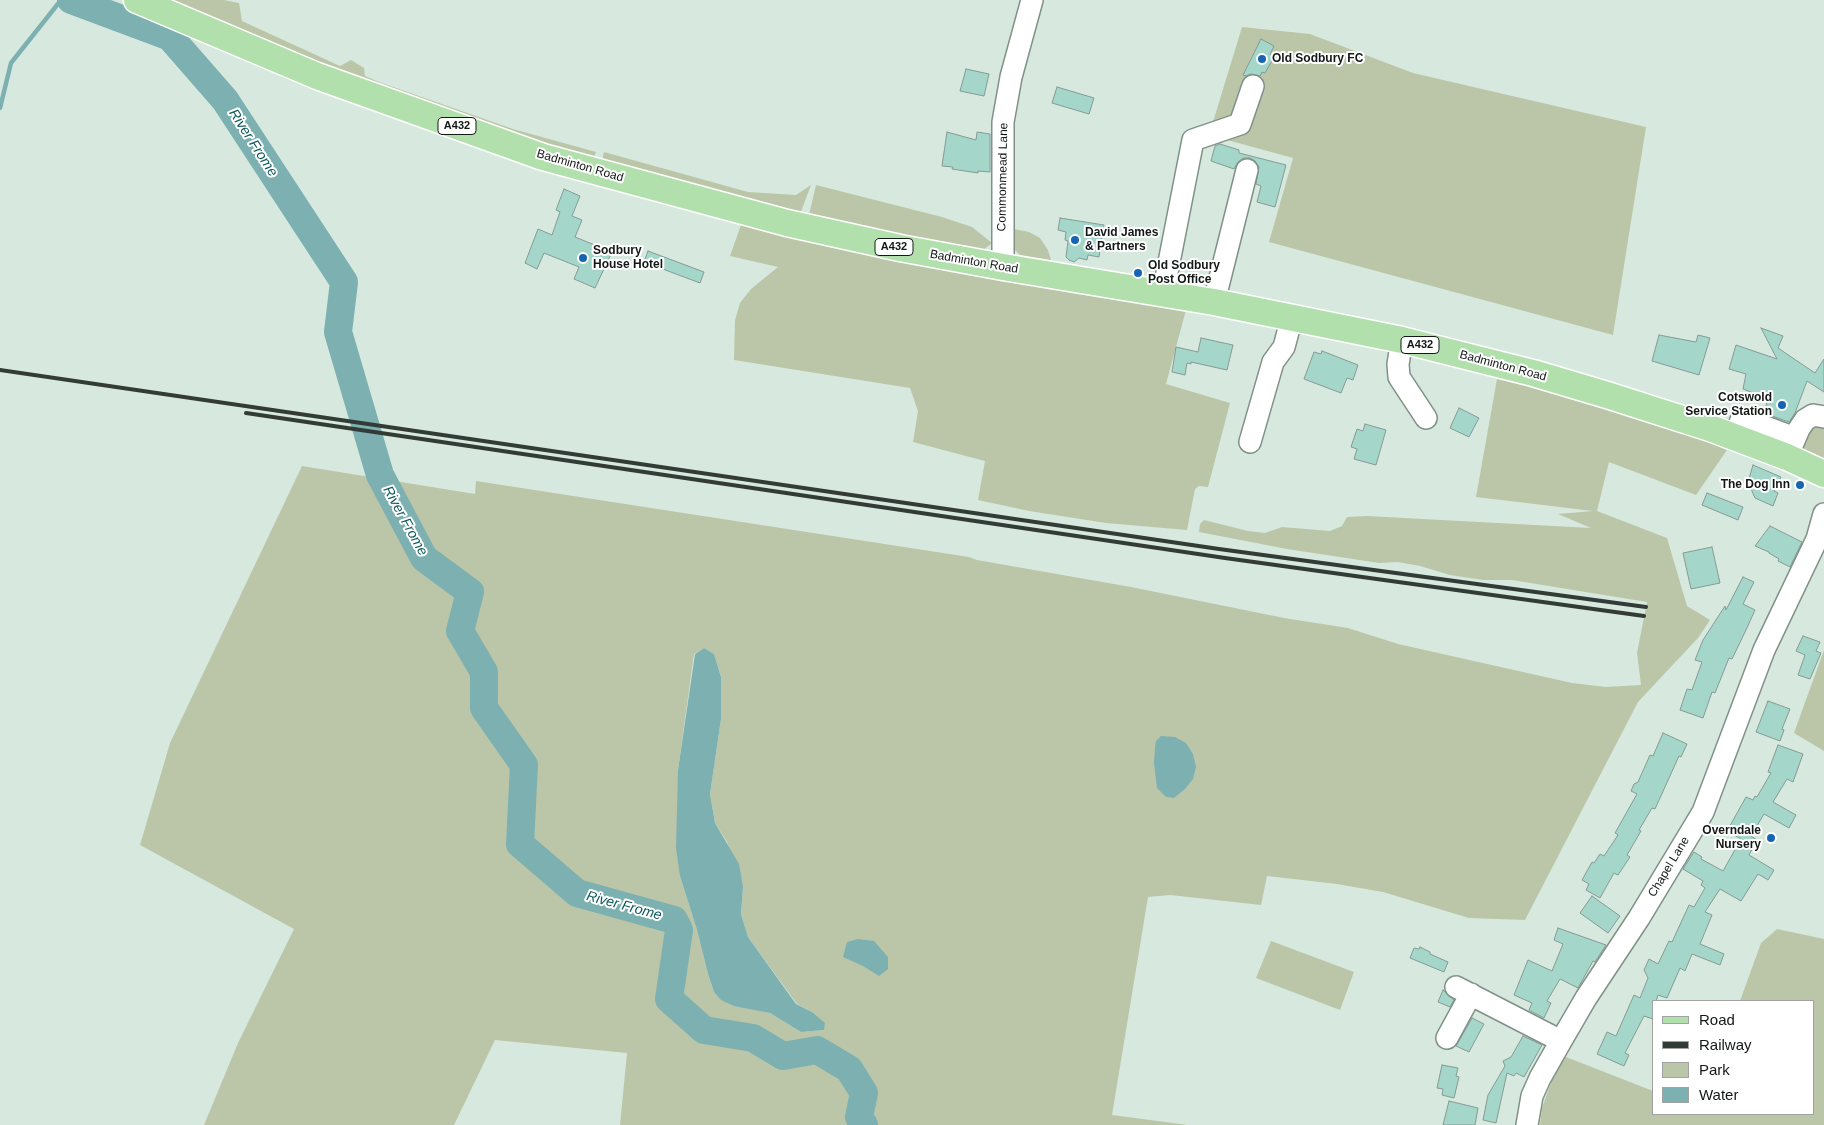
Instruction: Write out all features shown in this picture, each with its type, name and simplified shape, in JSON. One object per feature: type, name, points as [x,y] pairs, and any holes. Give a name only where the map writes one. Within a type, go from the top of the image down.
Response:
[{"type":"main road","name":"Badminton Road","points":[[143,1],[317,76],[543,157],[787,224],[900,248],[1214,302],[1402,340],[1533,373],[1672,416],[1734,438],[1791,448],[1824,474]]},
{"type":"street","name":"Commonmead Lane","points":[[1003,267],[1004,122],[1011,77],[1032,0]]},
{"type":"street","points":[[1163,293],[1192,140],[1240,124],[1253,86]]},
{"type":"street","points":[[1214,302],[1247,170]]},
{"type":"street","points":[[1250,442],[1273,362],[1284,347],[1292,318]]},
{"type":"street","points":[[1402,340],[1398,364],[1399,377],[1426,418]]},
{"type":"street","points":[[1791,448],[1805,420],[1813,416],[1824,417]]},
{"type":"street","name":"Chapel Lane","points":[[1527,1125],[1532,1096],[1561,1041],[1703,812],[1764,650],[1817,539],[1824,514]]},
{"type":"street","points":[[1447,1038],[1464,991],[1561,1041]]},
{"type":"green space","points":[[162,0],[224,0],[239,3],[242,21],[340,66],[351,60],[364,68],[365,76],[379,82],[513,129],[596,152],[592,163],[317,67]]},
{"type":"green space","points":[[1242,27],[1310,34],[1413,73],[1646,127],[1613,335],[1269,242],[1293,158],[1209,135]]},
{"type":"green space","points":[[604,152],[748,192],[796,195],[811,185],[799,217],[601,166]]},
{"type":"green space","points":[[816,185],[942,217],[972,227],[992,243],[977,255],[809,215]]},
{"type":"green space","points":[[742,222],[1186,310],[1166,384],[1230,403],[1208,487],[1199,486],[1195,489],[1187,530],[1106,523],[1029,511],[978,500],[985,461],[913,442],[918,411],[910,388],[734,360],[735,320],[740,303],[751,289],[778,267],[730,256]]},
{"type":"green space","points":[[1014,229],[1029,232],[1040,238],[1048,250],[1051,260],[1020,255],[1014,249]]},
{"type":"green space","points":[[1497,379],[1641,414],[1727,450],[1696,495],[1609,462],[1597,511],[1667,538],[1687,606],[1710,620],[1698,638],[1638,702],[1525,920],[1469,918],[1383,892],[1337,884],[1267,876],[1261,905],[1170,895],[1148,897],[1112,1115],[1188,1125],[620,1125],[627,1053],[495,1040],[454,1125],[204,1125],[238,1043],[294,929],[140,845],[170,743],[302,466],[475,494],[476,481],[969,557],[1284,618],[1348,628],[1398,644],[1572,683],[1606,687],[1641,685],[1637,653],[1647,602],[1512,580],[1483,580],[1450,575],[1398,562],[1379,563],[1287,549],[1199,532],[1200,524],[1204,520],[1248,531],[1265,533],[1282,527],[1330,531],[1342,526],[1347,517],[1367,516],[1591,528],[1558,514],[1593,511],[1476,497]],"holes":[[[704,648],[714,654],[721,677],[721,719],[710,794],[715,823],[727,842],[743,887],[741,914],[748,937],[797,1004],[812,1012],[824,1030],[801,1032],[770,1013],[755,1009],[714,992],[708,974],[697,930],[680,876],[678,770],[694,654]],[[888,957],[879,975],[864,966]]]},
{"type":"green space","points":[[1824,422],[1824,459],[1803,450],[1802,443],[1807,428]]},
{"type":"green space","points":[[1824,650],[1824,751],[1794,733]]},
{"type":"green space","points":[[1777,929],[1824,939],[1824,1125],[1540,1125],[1542,1108],[1561,1055],[1652,1091],[1652,1115],[1814,1115],[1814,1000],[1740,1000],[1761,943]]},
{"type":"green space","points":[[1271,941],[1354,972],[1340,1010],[1256,978]]},
{"type":"water","points":[[704,648],[714,654],[721,677],[721,719],[710,794],[715,823],[739,864],[743,887],[741,914],[748,937],[796,1004],[812,1012],[825,1023],[824,1030],[801,1032],[770,1013],[734,1006],[721,1000],[714,992],[708,974],[697,930],[680,876],[676,848],[678,770],[695,654]]},
{"type":"water","points":[[1161,736],[1175,737],[1186,743],[1193,754],[1196,767],[1193,779],[1174,798],[1166,797],[1157,788],[1154,763],[1155,747],[1156,741]]},
{"type":"water","points":[[858,939],[874,941],[888,957],[888,969],[879,976],[843,957],[847,942]]},
{"type":"building","name":"Old Sodbury FC","points":[[1261,39],[1274,46],[1270,54],[1274,57],[1265,73],[1262,72],[1260,76],[1243,75]]},
{"type":"building","points":[[966,69],[989,74],[984,96],[960,91]]},
{"type":"building","points":[[1057,87],[1094,98],[1089,114],[1052,103]]},
{"type":"building","points":[[947,132],[976,140],[977,132],[990,134],[990,172],[978,171],[978,173],[942,166]]},
{"type":"building","points":[[1220,144],[1239,150],[1239,153],[1286,165],[1275,207],[1257,202],[1261,186],[1256,184],[1259,167],[1255,161],[1250,158],[1243,158],[1234,169],[1211,161],[1215,146]]},
{"type":"building","name":"Sodbury House Hotel","points":[[564,189],[580,196],[572,216],[582,220],[575,237],[612,252],[595,288],[574,279],[579,267],[544,253],[537,269],[525,263],[538,229],[552,235],[560,212],[556,210]]},
{"type":"building","points":[[1060,218],[1104,225],[1099,257],[1088,255],[1087,260],[1079,258],[1074,262],[1066,257],[1068,241],[1065,240],[1066,232],[1058,230]]},
{"type":"building","points":[[648,251],[704,272],[700,283],[644,262]]},
{"type":"building","points":[[1761,328],[1783,336],[1778,348],[1815,373],[1824,359],[1824,392],[1807,381],[1795,413],[1789,422],[1764,413],[1768,399],[1743,389],[1746,374],[1729,369],[1736,345],[1777,359]]},
{"type":"building","points":[[1659,335],[1696,342],[1698,335],[1710,338],[1699,375],[1652,361]]},
{"type":"building","points":[[1201,338],[1233,345],[1227,370],[1191,362],[1191,364],[1187,363],[1185,375],[1172,372],[1176,347],[1198,352]]},
{"type":"building","points":[[1322,351],[1358,365],[1353,380],[1347,378],[1341,393],[1304,379],[1314,352],[1321,354]]},
{"type":"building","points":[[1459,408],[1479,418],[1469,437],[1450,428]]},
{"type":"building","points":[[1365,424],[1386,430],[1376,465],[1354,459],[1357,449],[1351,447],[1357,429],[1363,431]]},
{"type":"building","points":[[1753,465],[1781,477],[1774,491],[1778,493],[1773,506],[1755,498],[1748,482]]},
{"type":"building","points":[[1707,493],[1743,507],[1738,520],[1702,505]]},
{"type":"building","points":[[1770,526],[1802,542],[1790,567],[1778,561],[1779,559],[1769,552],[1755,546]]},
{"type":"building","points":[[1712,547],[1720,583],[1691,589],[1683,553]]},
{"type":"building","points":[[1743,577],[1754,582],[1743,604],[1755,610],[1746,630],[1732,659],[1729,658],[1715,693],[1712,692],[1703,718],[1680,710],[1687,689],[1692,690],[1702,662],[1695,660],[1703,640],[1725,606],[1726,610]]},
{"type":"building","points":[[1803,636],[1820,642],[1816,651],[1821,653],[1810,679],[1798,675],[1805,655],[1796,651]]},
{"type":"building","points":[[1768,701],[1790,709],[1782,729],[1784,730],[1780,741],[1756,732]]},
{"type":"building","points":[[1663,733],[1687,744],[1681,757],[1679,756],[1655,809],[1652,808],[1639,830],[1641,831],[1627,855],[1630,857],[1618,875],[1614,873],[1600,898],[1586,890],[1589,884],[1582,880],[1592,862],[1594,863],[1600,854],[1604,856],[1618,835],[1615,833],[1637,794],[1631,791],[1634,784],[1638,782],[1650,755],[1653,756]]},
{"type":"building","points":[[1778,745],[1803,754],[1793,782],[1787,779],[1773,802],[1796,815],[1789,828],[1764,814],[1751,836],[1757,840],[1749,855],[1774,870],[1768,880],[1758,874],[1741,901],[1720,889],[1705,912],[1712,915],[1700,944],[1724,954],[1720,965],[1692,954],[1685,971],[1680,968],[1667,998],[1658,995],[1656,1000],[1652,1000],[1652,1019],[1644,1016],[1625,1053],[1629,1055],[1624,1066],[1597,1054],[1607,1032],[1616,1036],[1634,995],[1640,998],[1648,978],[1644,970],[1649,959],[1658,964],[1669,941],[1672,942],[1689,905],[1694,907],[1705,888],[1701,885],[1703,881],[1683,869],[1694,852],[1702,857],[1701,859],[1723,871],[1741,839],[1727,831],[1746,797],[1753,800],[1755,796],[1757,797],[1771,773],[1768,772]]},
{"type":"building","points":[[1592,896],[1620,916],[1608,933],[1580,913]]},
{"type":"building","points":[[1558,928],[1606,945],[1595,962],[1593,961],[1578,988],[1560,979],[1547,1001],[1551,1003],[1544,1018],[1529,1010],[1532,1003],[1514,995],[1528,960],[1552,971],[1563,944],[1554,940]]},
{"type":"building","points":[[1420,947],[1448,962],[1444,972],[1410,958],[1414,948],[1419,949]]},
{"type":"building","points":[[1443,990],[1454,1000],[1450,1007],[1438,1002]]},
{"type":"building","points":[[1472,1018],[1484,1024],[1469,1052],[1456,1046]]},
{"type":"building","points":[[1523,1036],[1542,1045],[1524,1077],[1516,1073],[1514,1076],[1507,1073],[1496,1123],[1483,1120],[1488,1095],[1505,1066],[1503,1061],[1511,1057]]},
{"type":"building","points":[[1442,1065],[1458,1068],[1456,1076],[1459,1077],[1454,1098],[1442,1095],[1443,1089],[1437,1088]]},
{"type":"building","points":[[1449,1101],[1478,1108],[1475,1125],[1443,1125]]},
{"type":"waterway","points":[[0,108],[11,63],[61,0]]},
{"type":"waterway","name":"River Frome","points":[[71,0],[170,37],[225,100],[344,282],[338,332],[380,475],[424,558],[470,592],[460,631],[484,672],[484,708],[524,765],[520,844],[577,893],[674,920],[679,930],[669,999],[704,1030],[753,1038],[783,1056],[817,1050],[849,1069],[864,1093],[859,1117],[864,1125]]},
{"type":"railway","points":[[0,370],[1219,549],[1646,607]]},
{"type":"railway","points":[[246,413],[1225,558],[1644,616]]},
{"type":"place","name":"Old Sodbury FC","points":[[1262,59]]},
{"type":"place","name":"David James & Partners","points":[[1075,240]]},
{"type":"place","name":"Sodbury House Hotel","points":[[583,258]]},
{"type":"place","name":"Old Sodbury Post Office","points":[[1138,273]]},
{"type":"place","name":"Cotswold Service Station","points":[[1782,405]]},
{"type":"place","name":"The Dog Inn","points":[[1800,485]]},
{"type":"place","name":"Overndale Nursery","points":[[1771,838]]}]
